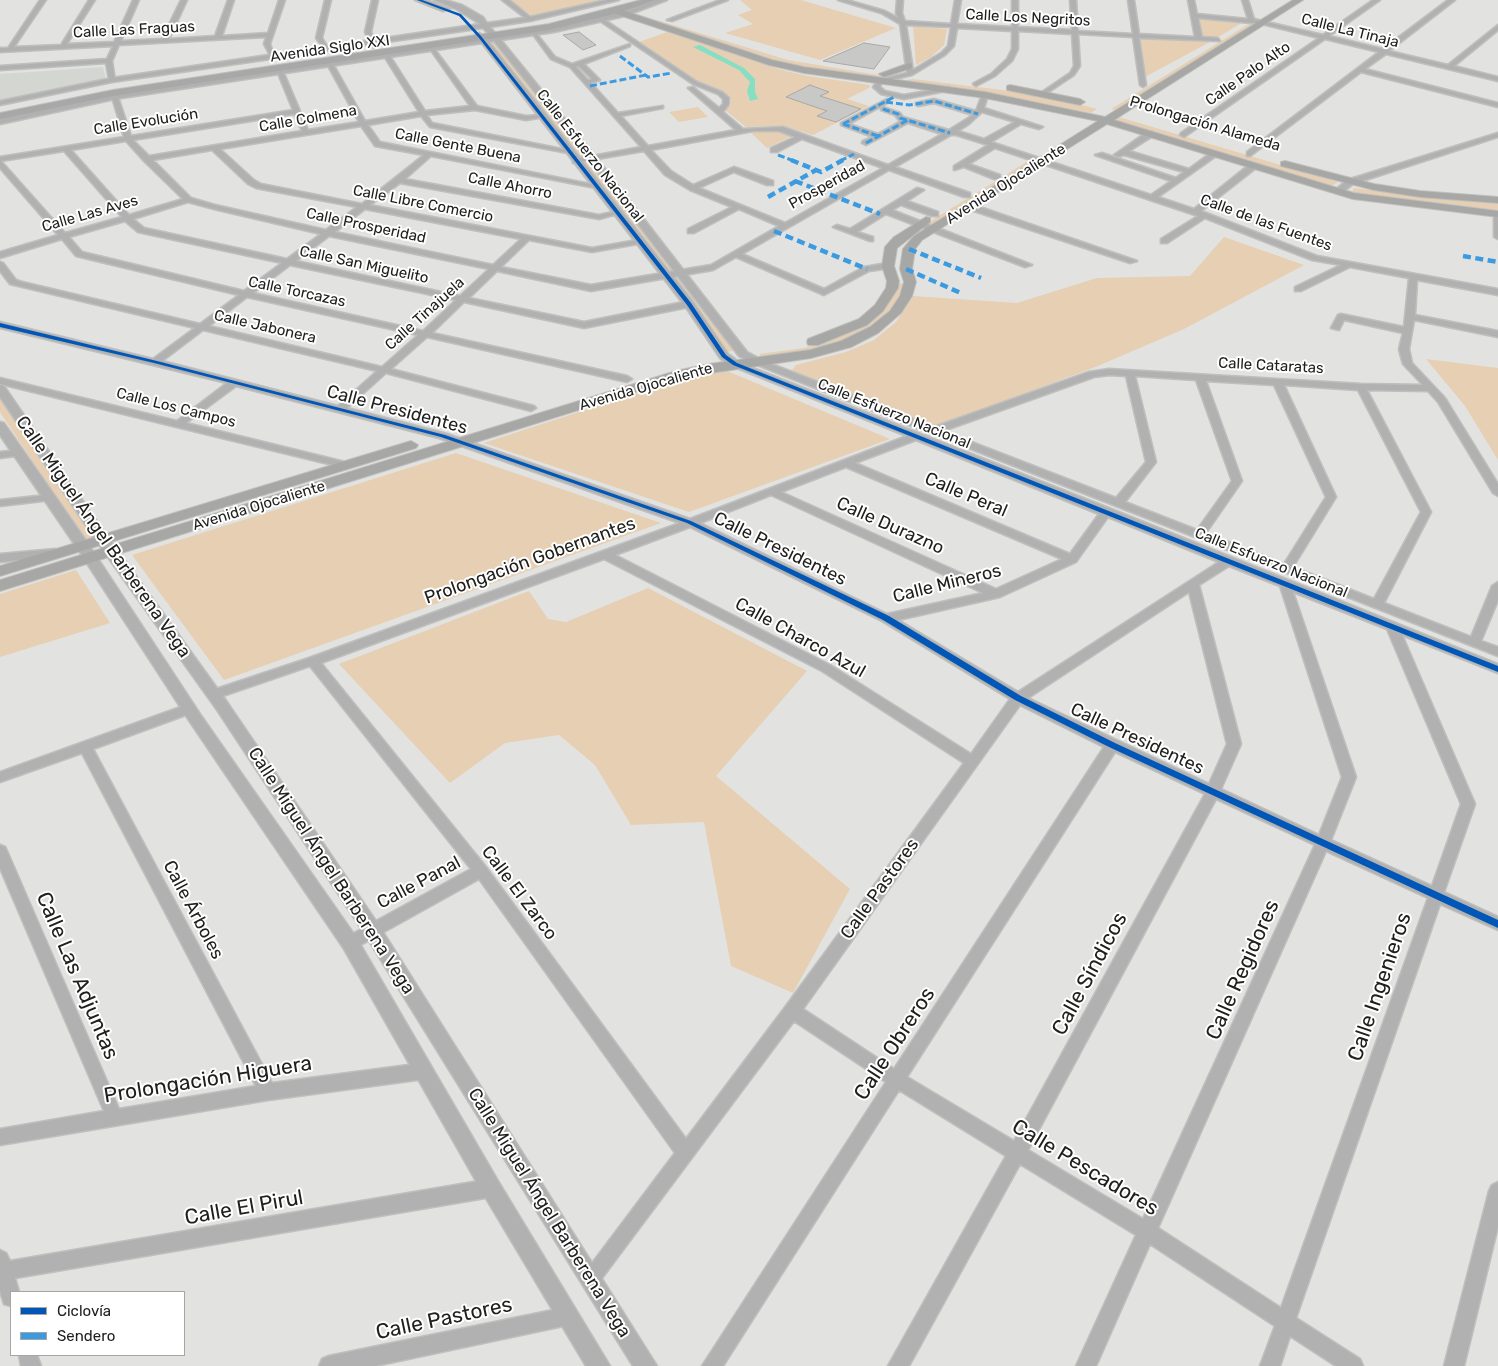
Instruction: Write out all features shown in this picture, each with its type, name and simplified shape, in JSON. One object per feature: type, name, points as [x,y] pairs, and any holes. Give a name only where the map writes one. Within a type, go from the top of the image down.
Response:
[{"type":"highway","name":"Avenida Siglo XXI","points":[[0,116],[23,114],[113,93],[477,34],[549,27],[627,8],[650,0]]},
{"type":"highway","name":"Avenida Siglo XXI","points":[[491,32],[584,12],[627,8]]},
{"type":"highway","points":[[553,15],[584,12]]},
{"type":"highway","name":"Avenida Siglo XXI","points":[[0,107],[110,85],[373,44],[477,34]]},
{"type":"main road","name":"Avenida Ojocaliente","points":[[107,545],[460,442],[729,360],[743,354],[804,345],[841,333],[863,322],[879,308],[890,293],[893,281],[888,266],[891,247],[898,239],[935,214],[969,201],[1036,160],[1143,85],[1288,0]]},
{"type":"main road","name":"Avenida Ojocaliente","points":[[1102,113],[1299,0]]},
{"type":"main road","name":"Prolongación Alameda","points":[[627,8],[790,58],[949,89],[1102,113],[1150,134],[1337,192],[1366,199],[1497,214]]},
{"type":"main road","name":"Prolongación Alameda","points":[[627,8],[769,62],[830,74],[882,77]]},
{"type":"main road","name":"Prolongación Alameda","points":[[907,72],[1044,93],[1102,113],[1350,182],[1420,194],[1498,200]]},
{"type":"main road","points":[[882,77],[907,72]]},
{"type":"main road","name":"Avenida Ojocaliente","points":[[0,586],[86,552],[345,465],[627,378],[698,360],[758,362],[846,344],[874,330],[895,314],[906,296],[910,282],[906,269],[909,249],[918,238],[933,229],[997,177],[1036,160]]},
{"type":"main road","name":"Avenida Ojocaliente","points":[[0,571],[60,552],[86,552]]},
{"type":"street","points":[[10,49],[43,0]]},
{"type":"street","points":[[63,46],[92,0]]},
{"type":"street","points":[[112,80],[109,61],[136,0]]},
{"type":"street","points":[[165,40],[184,0]]},
{"type":"street","points":[[218,37],[231,0]]},
{"type":"street","points":[[273,56],[267,44],[282,0]]},
{"type":"street","points":[[326,49],[319,38],[328,0]]},
{"type":"street","points":[[373,44],[368,32],[375,0]]},
{"type":"street","name":"Calle Esfuerzo Nacional","points":[[419,0],[460,15],[477,34],[666,274],[729,360],[914,437],[1228,560],[1377,605],[1498,652]]},
{"type":"street","name":"Calle Esfuerzo Nacional","points":[[438,0],[470,12],[491,32],[592,158],[743,354],[758,362],[932,432],[1198,536],[1392,627],[1498,669]]},
{"type":"street","points":[[505,0],[530,19]]},
{"type":"street","name":"Avenida Siglo XXI","points":[[491,32],[530,19],[615,0]]},
{"type":"street","name":"Avenida Siglo XXI","points":[[491,32],[534,34],[602,20],[627,8],[663,0]]},
{"type":"street","points":[[670,20],[725,0]]},
{"type":"street","name":"Calle Los Negritos","points":[[841,0],[883,12],[903,23],[1218,40]]},
{"type":"street","points":[[900,0],[907,72],[947,50],[953,40],[958,0]]},
{"type":"street","points":[[976,84],[993,75],[1010,60],[1015,49],[1015,0]]},
{"type":"street","points":[[1044,93],[1072,74],[1077,66],[1073,0]]},
{"type":"street","points":[[1131,0],[1143,85]]},
{"type":"street","points":[[1191,0],[1196,16],[1199,39]]},
{"type":"street","points":[[1245,0],[1251,20]]},
{"type":"street","name":"Calle Palo Alto","points":[[1184,135],[1377,0]]},
{"type":"street","points":[[1250,154],[1452,0]]},
{"type":"street","name":"Calle La Tinaja","points":[[1196,16],[1262,22],[1498,79]]},
{"type":"street","points":[[602,20],[695,83],[720,93],[726,98],[726,104],[720,111]]},
{"type":"street","points":[[1449,67],[1498,27]]},
{"type":"street","name":"Avenida Siglo XXI","points":[[0,121],[23,114],[115,97],[433,49],[477,34]]},
{"type":"street","points":[[534,34],[553,58],[572,66],[668,173],[693,188],[784,225]]},
{"type":"street","name":"Calle Las Fraguas","points":[[0,50],[269,35]]},
{"type":"street","name":"Avenida Siglo XXI","points":[[0,103],[112,80],[273,56],[373,44]]},
{"type":"street","points":[[572,66],[620,56],[612,51],[628,45]]},
{"type":"street","points":[[433,49],[475,108]]},
{"type":"street","points":[[387,56],[430,125],[568,151]]},
{"type":"street","points":[[0,68],[109,61]]},
{"type":"street","name":"Calle Gente Buena","points":[[330,64],[362,123],[378,144],[596,186]]},
{"type":"street","points":[[581,64],[597,80],[587,82]]},
{"type":"street","points":[[1360,70],[1498,105]]},
{"type":"street","points":[[280,71],[306,133]]},
{"type":"street","points":[[882,77],[876,87],[883,93],[894,97]]},
{"type":"street","points":[[691,88],[742,131]]},
{"type":"street","name":"Prolongación Alameda","points":[[894,97],[915,96],[949,89]]},
{"type":"street","points":[[979,112],[985,95]]},
{"type":"street","name":"Calle Prosperidad","points":[[115,97],[128,139],[188,200],[328,233],[592,288],[666,274]]},
{"type":"street","points":[[878,136],[843,124],[884,105],[894,97]]},
{"type":"street","points":[[884,105],[934,101],[1039,127]]},
{"type":"street","name":"Calle de las Fuentes","points":[[884,105],[898,114],[900,118],[985,142],[1204,215],[1301,253],[1348,264],[1498,292]]},
{"type":"street","points":[[617,115],[661,107]]},
{"type":"street","name":"Calle Colmena","points":[[147,159],[362,123],[475,108],[526,118],[541,116]]},
{"type":"street","name":"Calle Evolución","points":[[0,159],[297,111]]},
{"type":"street","name":"Prosperidad","points":[[666,274],[713,267],[784,225],[950,133],[979,112]]},
{"type":"street","points":[[866,142],[908,120]]},
{"type":"street","points":[[985,142],[1021,121]]},
{"type":"street","points":[[576,161],[742,131],[765,128],[780,129],[889,166],[969,201],[1133,260]]},
{"type":"street","points":[[1112,159],[1150,134]]},
{"type":"street","points":[[1337,192],[1350,182],[1498,135]]},
{"type":"street","points":[[774,150],[803,136]]},
{"type":"street","points":[[994,145],[960,166],[997,177]]},
{"type":"street","name":"Calle San Miguelito","points":[[66,149],[127,218],[141,230],[584,325],[689,304]]},
{"type":"street","name":"Calle Libre Comercio","points":[[214,149],[250,182],[260,186],[592,250],[640,241]]},
{"type":"street","points":[[1123,152],[1188,171]]},
{"type":"street","points":[[1152,198],[1188,171],[1215,154]]},
{"type":"street","points":[[155,362],[398,180],[428,155]]},
{"type":"street","points":[[1099,155],[1176,180]]},
{"type":"street","name":"Calle Torcazas","points":[[0,163],[78,254],[245,294],[627,378]]},
{"type":"street","points":[[1195,212],[1253,166]]},
{"type":"street","points":[[693,188],[734,169],[770,183]]},
{"type":"street","name":"Calle Ahorro","points":[[398,180],[599,217],[617,213]]},
{"type":"street","points":[[851,232],[920,190]]},
{"type":"street","name":"Calle Las Aves","points":[[0,255],[188,200]]},
{"type":"street","points":[[901,202],[935,214]]},
{"type":"street","points":[[691,231],[737,207]]},
{"type":"street","points":[[886,211],[1028,264]]},
{"type":"street","points":[[1497,214],[1498,237]]},
{"type":"street","points":[[1164,241],[1204,215]]},
{"type":"street","points":[[837,227],[870,239]]},
{"type":"street","name":"Calle Tinajuela","points":[[340,410],[425,334],[527,238]]},
{"type":"street","points":[[736,254],[824,292],[867,269],[888,266]]},
{"type":"street","points":[[1298,289],[1348,264]]},
{"type":"street","name":"Calle Jabonera","points":[[0,265],[13,282],[18,284],[384,370],[531,408]]},
{"type":"street","points":[[1413,276],[1410,317],[1404,349],[1408,364],[1442,400],[1498,493]]},
{"type":"street","points":[[1336,328],[1341,317],[1408,332]]},
{"type":"street","points":[[1410,317],[1498,334]]},
{"type":"street","name":"Calle Presidentes","points":[[0,325],[155,362],[443,436],[689,522],[886,618],[1018,698],[1112,745],[1498,924]]},
{"type":"street","name":"Calle Cataratas","points":[[932,432],[1092,374],[1109,372],[1361,387],[1432,388]]},
{"type":"street","points":[[1118,504],[1151,462],[1130,374]]},
{"type":"street","points":[[1198,536],[1237,481],[1200,377]]},
{"type":"street","name":"Calle Los Campos","points":[[0,381],[345,465]]},
{"type":"street","points":[[1277,382],[1331,497],[1285,576]]},
{"type":"street","points":[[179,424],[233,383]]},
{"type":"street","points":[[1361,387],[1426,512],[1377,605]]},
{"type":"street","name":"Calle Miguel Ángel Barberena Vega","points":[[0,388],[107,545],[214,694],[372,930],[590,1280],[646,1366]]},
{"type":"street","name":"Calle Miguel Ángel Barberena Vega","points":[[0,426],[47,498],[86,552],[189,709],[350,944],[491,1188],[599,1366]]},
{"type":"street","name":"Prolongación Gobernantes","points":[[214,694],[313,661],[605,555],[914,437]]},
{"type":"street","points":[[0,455],[19,453]]},
{"type":"street","name":"Calle Peral","points":[[846,463],[1072,559]]},
{"type":"street","name":"Calle Durazno","points":[[770,491],[996,594]]},
{"type":"street","points":[[0,503],[47,498]]},
{"type":"street","name":"Calle Mineros","points":[[886,618],[996,594],[1072,559],[1107,512]]},
{"type":"street","points":[[0,558],[60,552]]},
{"type":"street","name":"Calle Charco Azul","points":[[605,555],[826,668],[972,761]]},
{"type":"street","name":"Calle Pastores","points":[[590,1280],[792,1012],[1018,698],[1228,560]]},
{"type":"street","name":"Calle Regidores","points":[[1086,1366],[1323,843],[1349,777],[1285,576]]},
{"type":"street","name":"Calle Síndicos","points":[[898,1366],[1017,1152],[1213,791],[1234,744],[1194,583]]},
{"type":"street","points":[[1474,643],[1498,586]]},
{"type":"street","name":"Calle Ingenieros","points":[[1270,1366],[1434,895],[1468,804],[1392,627]]},
{"type":"street","name":"Calle El Zarco","points":[[313,661],[481,871],[686,1153]]},
{"type":"street","points":[[0,777],[189,709]]},
{"type":"street","name":"Calle Obreros","points":[[712,1366],[1112,745]]},
{"type":"street","name":"Calle Árboles","points":[[85,747],[268,1092]]},
{"type":"street","name":"Calle Las Adjuntas","points":[[0,851],[115,1118]]},
{"type":"street","name":"Calle Panal","points":[[350,944],[372,930],[481,871]]},
{"type":"street","name":"Calle Pescadores","points":[[792,1012],[897,1080],[1148,1232],[1286,1324],[1353,1366]]},
{"type":"street","name":"Prolongación Higuera","points":[[0,1137],[268,1092],[424,1071]]},
{"type":"street","name":"Calle El Pirul","points":[[2,1265],[491,1188]]},
{"type":"street","points":[[1454,1366],[1498,1191]]},
{"type":"street","points":[[2,1265],[10,1293]]},
{"type":"street","name":"Calle Pastores","points":[[329,1366],[568,1316]]},
{"type":"shaded area","points":[[509,0],[605,0],[533,16]]},
{"type":"shaded area","points":[[740,0],[801,0],[896,28],[820,60],[725,33],[753,24],[738,15],[752,10]]},
{"type":"shaded area","points":[[637,14],[788,60],[884,76],[875,78],[784,63],[635,15]]},
{"type":"shaded area","points":[[1199,18],[1245,21],[1215,39],[1203,38]]},
{"type":"shaded area","points":[[1252,22],[1257,23],[1116,110],[1111,109]]},
{"type":"shaded area","points":[[913,26],[947,29],[944,45],[931,57],[916,65]]},
{"type":"shaded area","points":[[667,32],[782,70],[808,76],[870,85],[869,88],[847,99],[869,106],[813,135],[783,126],[746,127],[725,110],[731,105],[731,99],[724,93],[698,82],[639,42]]},
{"type":"shaded area","points":[[1140,37],[1210,42],[1143,78]]},
{"type":"shaded area","points":[[495,42],[588,157],[579,159],[487,43]]},
{"type":"shaded area","points":[[700,45],[744,68],[755,79],[755,92],[758,99],[750,101],[747,91],[750,82],[739,70],[693,47]]},
{"type":"shaded area","points":[[103,67],[106,79],[0,100],[0,74]]},
{"type":"shaded area","points":[[913,79],[1042,95],[1097,109],[1091,113],[992,93],[910,83],[906,80]]},
{"type":"shaded area","points":[[698,107],[708,117],[679,122],[669,112]]},
{"type":"shaded area","points":[[1119,117],[1338,182],[1331,186],[1113,120]]},
{"type":"shaded area","points":[[774,131],[792,136],[767,148],[750,132]]},
{"type":"shaded area","points":[[591,161],[677,271],[668,272],[581,163]]},
{"type":"shaded area","points":[[1028,161],[1033,163],[930,226],[926,224]]},
{"type":"shaded area","points":[[1354,188],[1498,204],[1498,211],[1376,197],[1352,192]]},
{"type":"shaded area","points":[[1224,237],[1304,265],[1184,329],[1093,368],[934,427],[794,373],[792,370],[796,365],[846,352],[874,340],[896,322],[913,296],[1017,303],[1097,278],[1190,276]]},
{"type":"shaded area","points":[[680,275],[733,351],[727,352],[675,277]]},
{"type":"shaded area","points":[[897,283],[905,284],[894,306],[869,329],[813,350],[763,358],[759,354],[804,348],[829,341],[870,323],[887,304]]},
{"type":"shaded area","points":[[1426,359],[1498,368],[1498,460],[1465,406]]},
{"type":"shaded area","points":[[727,371],[890,439],[689,512],[484,443],[686,377]]},
{"type":"shaded area","points":[[0,399],[95,537],[85,541],[0,412]]},
{"type":"shaded area","points":[[456,453],[661,523],[224,680],[132,555]]},
{"type":"shaded area","points":[[76,570],[110,623],[0,657],[0,594]]},
{"type":"shaded area","points":[[648,588],[807,671],[716,776],[850,889],[793,993],[731,966],[704,822],[631,825],[595,765],[559,735],[505,743],[450,783],[339,664],[529,591],[548,619],[566,622]]},
{"type":"building","points":[[579,32],[596,45],[583,50],[563,35]]},
{"type":"building","points":[[864,43],[890,47],[874,69],[823,61]]},
{"type":"building","points":[[810,85],[829,92],[820,96],[861,109],[836,122],[817,116],[827,111],[786,97]]},
{"type":"marked path","points":[[620,56],[648,77],[672,73]]},
{"type":"marked path","points":[[590,86],[646,75]]},
{"type":"marked path","points":[[843,124],[894,97]]},
{"type":"marked path","points":[[886,102],[909,105],[934,101],[978,114]]},
{"type":"marked path","points":[[883,109],[898,114],[900,118],[950,133]]},
{"type":"marked path","points":[[866,143],[908,120]]},
{"type":"marked path","points":[[843,124],[878,136]]},
{"type":"marked path","points":[[778,155],[821,172],[854,154]]},
{"type":"marked path","points":[[768,197],[816,170]]},
{"type":"marked path","points":[[795,181],[880,214]]},
{"type":"marked path","points":[[774,231],[867,269]]},
{"type":"marked path","points":[[909,249],[981,278]]},
{"type":"marked path","points":[[1463,256],[1498,262]]},
{"type":"marked path","points":[[906,269],[963,294]]},
{"type":"cycle path","points":[[419,0],[460,15],[480,37],[689,304],[724,356],[735,364],[1498,669]]},
{"type":"cycle path","points":[[0,325],[155,362],[443,436],[689,522],[886,618],[1018,698],[1112,745],[1498,924]]}]
